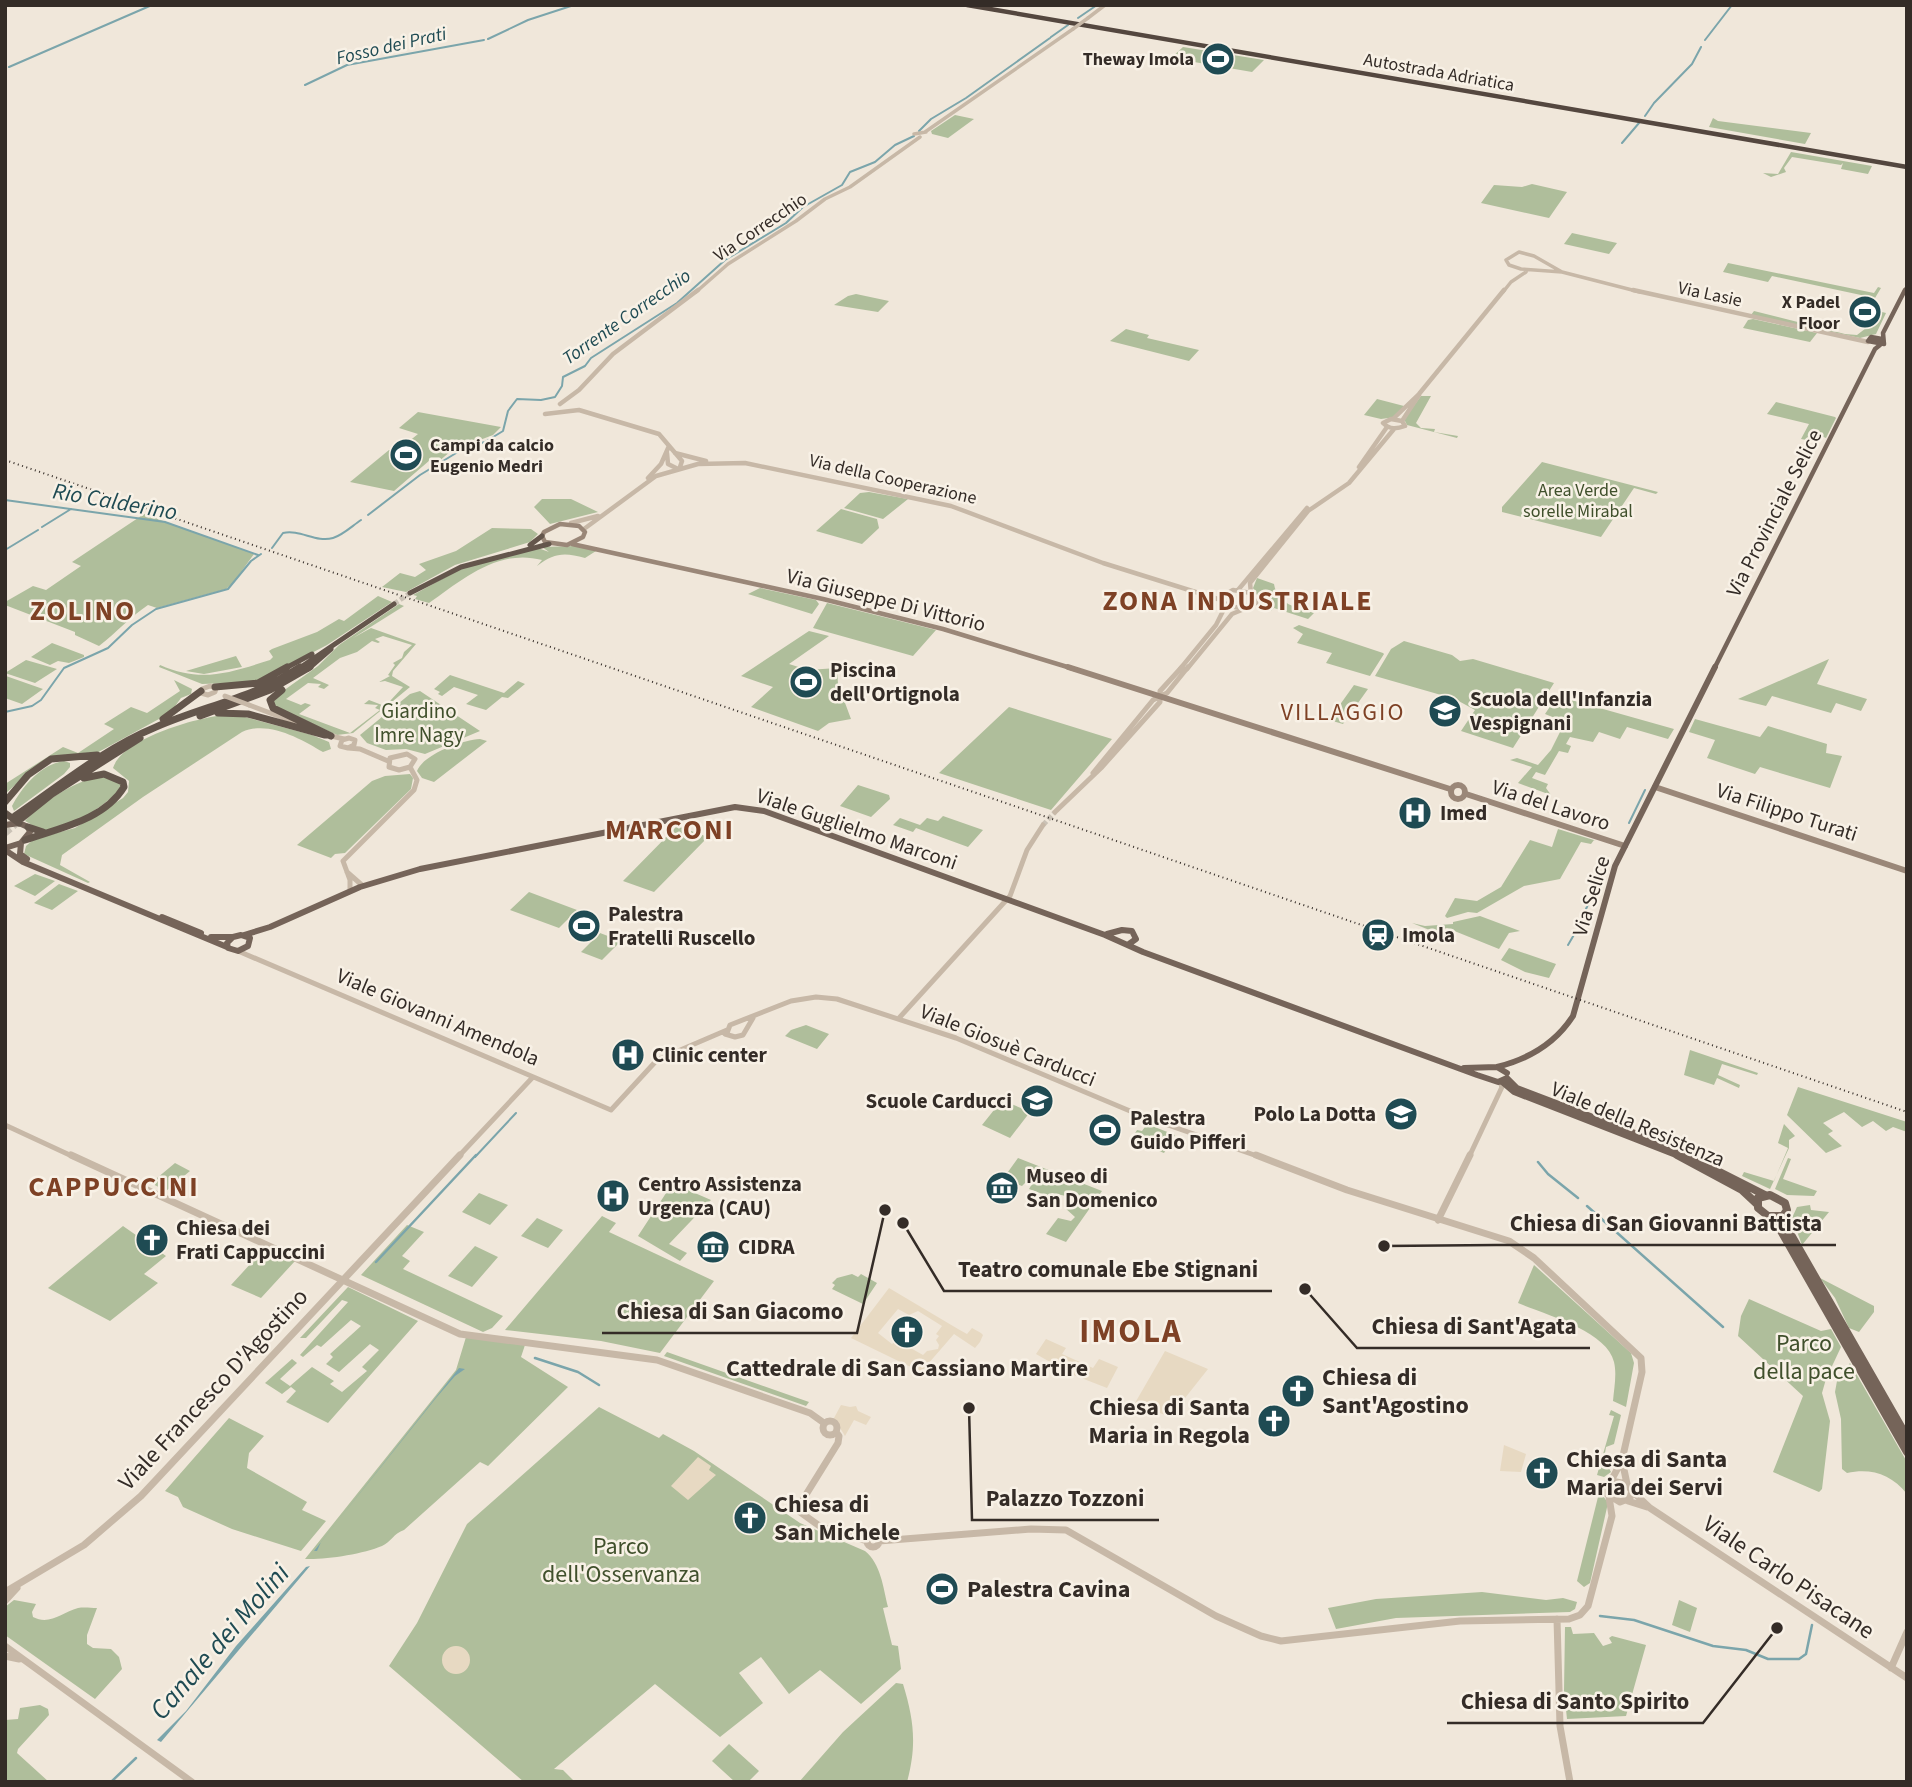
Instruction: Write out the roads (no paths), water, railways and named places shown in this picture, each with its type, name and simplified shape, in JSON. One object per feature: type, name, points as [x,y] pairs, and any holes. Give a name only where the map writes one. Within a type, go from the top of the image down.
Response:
[{"type":"highway","name":"Autostrada Adriatica","points":[[967,5],[1907,166]]},
{"type":"highway","name":"Autostrada Adriatica","points":[[981,5],[1907,166]]},
{"type":"highway","points":[[410,593],[460,565],[516,550],[530,545],[542,536]]},
{"type":"highway","points":[[516,550],[549,544]]},
{"type":"highway","points":[[49,794],[135,740],[269,692],[339,640],[394,604]]},
{"type":"highway","points":[[216,689],[258,683],[326,652]]},
{"type":"highway","points":[[326,652],[313,668],[274,695],[270,704],[331,737]]},
{"type":"highway","points":[[5,813],[19,819],[123,741],[157,726],[263,689],[326,652]]},
{"type":"highway","points":[[5,802],[21,783],[46,763],[62,757],[90,758],[172,715],[185,698],[201,691]]},
{"type":"highway","points":[[190,719],[235,712],[331,737]]},
{"type":"highway","points":[[23,842],[72,826],[121,795],[125,784],[109,770],[109,763],[135,740]]},
{"type":"highway","points":[[49,794],[72,771],[75,764],[72,758]]},
{"type":"highway","points":[[49,794],[86,777],[113,775]]},
{"type":"highway","points":[[28,827],[51,832]]},
{"type":"main road","name":"Via Provinciale Selice","points":[[1702,691],[1870,344],[1882,339],[1907,287]]},
{"type":"main road","points":[[1870,344],[1874,337],[1882,339]]},
{"type":"main road","points":[[564,523],[584,529],[585,535],[581,540],[572,544],[549,544],[542,536],[549,527],[564,523]]},
{"type":"main road","name":"Via Giuseppe Di Vittorio","points":[[581,540],[600,549]]},
{"type":"main road","name":"Via Giuseppe Di Vittorio","points":[[572,544],[915,622],[1160,695]]},
{"type":"main road","name":"Via Selice","points":[[1502,1079],[1522,1060],[1558,1037],[1573,1016],[1612,872],[1702,691]]},
{"type":"main road","name":"Via del Lavoro","points":[[1160,695],[1450,789],[1450,793],[1456,797],[1466,794],[1625,846]]},
{"type":"main road","name":"Via Filippo Turati","points":[[1655,788],[1907,871]]},
{"type":"main road","name":"Viale Guglielmo Marconi","points":[[244,935],[270,927],[349,891],[465,859],[735,807],[764,811],[1006,900],[1105,935],[1116,936],[1150,953],[1452,1066],[1502,1079]]},
{"type":"main road","points":[[5,825],[19,819],[28,827],[30,832],[23,842],[20,854],[27,860],[198,932],[218,938],[244,935],[249,937],[250,944],[238,951]]},
{"type":"main road","points":[[5,849],[23,842]]},
{"type":"main road","name":"Viale Giovanni Amendola","points":[[5,849],[23,862],[48,873],[238,951]]},
{"type":"main road","name":"Viale Guglielmo Marconi","points":[[250,944],[270,927]]},
{"type":"main road","name":"Viale Guglielmo Marconi","points":[[1116,936],[1125,929],[1132,931],[1137,937],[1131,942]]},
{"type":"main road","points":[[227,947],[233,937]]},
{"type":"main road","name":"Via Selice","points":[[1494,1067],[1522,1060]]},
{"type":"main road","points":[[1452,1066],[1494,1067]]},
{"type":"main road","points":[[1494,1067],[1487,1075],[1502,1079]]},
{"type":"main road","points":[[1494,1067],[1502,1079]]},
{"type":"main road","name":"Viale della Resistenza","points":[[1502,1079],[1690,1156],[1785,1203],[1787,1210],[1783,1216],[1793,1238],[1907,1437]]},
{"type":"main road","name":"Viale della Resistenza","points":[[1502,1079],[1514,1092],[1700,1166],[1744,1190],[1777,1224],[1907,1452]]},
{"type":"main road","points":[[1757,1204],[1758,1198],[1765,1195]]},
{"type":"main road","points":[[1768,1216],[1783,1216]]},
{"type":"street","name":"Via Correcchio","points":[[560,404],[572,396],[603,362],[683,304],[729,264],[825,199],[850,187],[920,136],[914,134],[925,132],[1105,5]]},
{"type":"street","name":"Via Lasie","points":[[1562,272],[1535,255],[1518,253],[1507,257],[1506,262],[1509,265],[1562,272],[1870,344]]},
{"type":"street","points":[[1537,270],[1545,265],[1545,261]]},
{"type":"street","points":[[1509,265],[1511,282]]},
{"type":"street","points":[[1394,419],[1419,394],[1511,282],[1531,270]]},
{"type":"street","points":[[1402,421],[1419,394]]},
{"type":"street","points":[[572,396],[572,408]]},
{"type":"street","points":[[560,404],[561,408],[572,408],[659,434],[668,448],[686,458],[716,462]]},
{"type":"street","points":[[545,414],[572,408]]},
{"type":"street","points":[[1394,419],[1402,421],[1405,423],[1404,428],[1394,429],[1387,427],[1384,421],[1394,419]]},
{"type":"street","points":[[1055,812],[1101,768],[1160,702],[1160,691],[1225,612],[1226,605],[1222,597],[1238,590],[1304,511],[1355,472],[1387,427]]},
{"type":"street","points":[[1160,695],[1167,693],[1232,614],[1256,603],[1250,583],[1308,511],[1349,482],[1394,429]]},
{"type":"street","points":[[668,448],[668,464],[678,469],[682,464],[675,453]]},
{"type":"street","points":[[641,485],[661,464],[668,448]]},
{"type":"street","name":"Via della Cooperazione","points":[[584,529],[641,485],[678,469],[716,462],[755,465],[945,504],[1103,564],[1222,597]]},
{"type":"street","name":"Via della Cooperazione","points":[[564,523],[585,522],[613,509]]},
{"type":"street","points":[[1238,590],[1251,593]]},
{"type":"street","points":[[1226,605],[1244,609]]},
{"type":"street","points":[[224,696],[216,689],[207,687],[201,691],[208,695],[224,696],[341,741],[351,738],[362,747],[394,756]]},
{"type":"street","points":[[208,695],[216,689]]},
{"type":"street","points":[[341,741],[341,747],[360,749],[388,761],[391,769],[407,769],[416,775],[414,790],[343,861],[350,880],[349,891]]},
{"type":"street","points":[[348,748],[356,742]]},
{"type":"street","points":[[388,761],[402,754],[413,757],[415,763],[407,769]]},
{"type":"street","points":[[900,1017],[1006,900],[1015,886],[1027,850],[1043,825]]},
{"type":"street","points":[[347,872],[362,887]]},
{"type":"street","points":[[350,880],[362,887]]},
{"type":"street","points":[[250,944],[252,957]]},
{"type":"street","name":"Viale Giovanni Amendola","points":[[238,951],[611,1110]]},
{"type":"street","name":"Viale Giosuè Carducci","points":[[727,1032],[730,1025],[739,1024],[791,1001],[816,997],[837,999],[900,1017],[1012,1060],[1142,1116],[1248,1152],[1347,1190],[1509,1241],[1521,1248],[1637,1351],[1641,1358],[1642,1371],[1622,1460]]},
{"type":"street","points":[[739,1024],[746,1029],[753,1018]]},
{"type":"street","name":"Viale Giosuè Carducci","points":[[611,1110],[653,1063],[715,1035],[727,1032],[738,1037],[745,1033],[746,1029]]},
{"type":"street","name":"Viale Francesco D'Agostino","points":[[5,1592],[20,1586],[84,1545],[124,1512],[533,1077]]},
{"type":"street","points":[[1438,1220],[1498,1098],[1502,1079]]},
{"type":"street","points":[[5,1125],[234,1232],[344,1279],[460,1335],[657,1360],[810,1413],[824,1423],[834,1422],[838,1426],[838,1443],[802,1501],[800,1512],[808,1519],[844,1536],[867,1541],[873,1536],[879,1541],[1031,1528],[1066,1530],[1216,1616],[1261,1636],[1281,1641],[1317,1639],[1397,1626],[1483,1620],[1557,1619],[1580,1615],[1588,1606],[1612,1516],[1605,1487],[1622,1460]]},
{"type":"street","points":[[1612,1516],[1626,1501],[1629,1488],[1622,1460]]},
{"type":"street","points":[[1611,1481],[1629,1488]]},
{"type":"street","name":"Viale Carlo Pisacane","points":[[1629,1488],[1650,1508],[1907,1678]]},
{"type":"street","name":"Viale Carlo Pisacane","points":[[1609,1497],[1650,1508]]},
{"type":"street","name":"Viale Francesco D'Agostino","points":[[5,1601],[20,1586]]},
{"type":"street","points":[[1557,1619],[1560,1726],[1570,1782]]},
{"type":"street","points":[[1891,1668],[1907,1632]]},
{"type":"street","points":[[5,1646],[192,1782]]},
{"type":"street","points":[[5,1656],[24,1661]]},
{"type":"water","points":[[459,1368],[465,1369],[455,1376],[436,1398],[338,1521]]},
{"type":"water","points":[[310,1566],[161,1742],[157,1740],[186,1711],[236,1646],[306,1567]]},
{"type":"waterway","points":[[9,67],[152,5]]},
{"type":"waterway","name":"Fosso dei Prati","points":[[488,39],[528,20],[574,5]]},
{"type":"waterway","name":"Torrente Correcchio","points":[[1078,18],[1097,5]]},
{"type":"waterway","points":[[1705,40],[1732,5]]},
{"type":"waterway","name":"Torrente Correcchio","points":[[1051,37],[1068,25]]},
{"type":"waterway","name":"Torrente Correcchio","points":[[919,131],[931,119],[966,98],[1050,38]]},
{"type":"waterway","name":"Fosso dei Prati","points":[[305,85],[347,65],[484,40]]},
{"type":"waterway","points":[[1645,116],[1692,64],[1701,47]]},
{"type":"waterway","points":[[1622,143],[1639,123]]},
{"type":"waterway","name":"Torrente Correcchio","points":[[368,515],[420,475],[466,447],[485,442],[503,431],[508,411],[517,399],[541,400],[555,397],[562,386],[563,377],[585,366],[591,358],[677,303],[725,260],[786,223],[803,207],[842,185],[850,172],[875,162],[895,145],[914,136]]},
{"type":"waterway","name":"Rio Calderino","points":[[5,500],[71,509]]},
{"type":"waterway","points":[[42,527],[71,509]]},
{"type":"waterway","name":"Rio Calderino","points":[[71,509],[165,522],[258,555]]},
{"type":"waterway","name":"Torrente Correcchio","points":[[272,548],[283,533],[327,539],[340,535],[361,520]]},
{"type":"waterway","points":[[5,550],[38,530]]},
{"type":"waterway","name":"Torrente Correcchio","points":[[5,712],[32,706],[41,700],[64,668],[108,648],[132,625],[156,609],[228,589],[251,561],[261,554]]},
{"type":"waterway","name":"Canale dei Molini","points":[[1629,823],[1645,790]]},
{"type":"waterway","name":"Canale dei Molini","points":[[1586,909],[1596,886]]},
{"type":"waterway","name":"Canale dei Molini","points":[[1568,945],[1575,933]]},
{"type":"waterway","points":[[475,1157],[516,1113]]},
{"type":"waterway","points":[[376,1262],[476,1155]]},
{"type":"waterway","points":[[1538,1162],[1548,1174],[1578,1198]]},
{"type":"waterway","points":[[1587,1206],[1723,1327]]},
{"type":"waterway","name":"Canale dei Molini","points":[[535,1358],[578,1372],[599,1385]]},
{"type":"waterway","points":[[1600,1616],[1634,1620],[1713,1646],[1746,1650],[1768,1659],[1799,1659],[1806,1654],[1812,1625]]},
{"type":"waterway","name":"Canale dei Molini","points":[[111,1782],[136,1758]]},
{"type":"tunnel","points":[[394,604],[410,593]]},
{"type":"tunnel","points":[[1043,825],[1055,812]]},
{"type":"tunnel","points":[[5,833],[18,822]]},
{"type":"railway","points":[[5,460],[1907,1112]]},
{"type":"place","name":"Theway Imola","points":[[1218,59]]},
{"type":"place","name":"X Padel Floor","points":[[1865,312]]},
{"type":"place","name":"Campi da calcio Eugenio Medri","points":[[406,455]]},
{"type":"place","name":"Piscina dell'Ortignola","points":[[806,682]]},
{"type":"place","name":"Scuola dell'Infanzia Vespignani","points":[[1445,711]]},
{"type":"place","name":"Imed","points":[[1415,813]]},
{"type":"place","name":"Palestra Fratelli Ruscello","points":[[584,926]]},
{"type":"place","name":"Imola","points":[[1378,935]]},
{"type":"place","name":"Clinic center","points":[[628,1055]]},
{"type":"place","name":"Scuole Carducci","points":[[1037,1101]]},
{"type":"place","name":"Polo La Dotta","points":[[1401,1114]]},
{"type":"place","name":"Palestra Guido Pifferi","points":[[1105,1130]]},
{"type":"place","name":"Museo di San Domenico","points":[[1002,1188]]},
{"type":"place","name":"Centro Assistenza Urgenza (CAU)","points":[[613,1196]]},
{"type":"place","name":"Chiesa di San Giacomo","points":[[885,1210]]},
{"type":"place","name":"Teatro comunale Ebe Stignani","points":[[903,1223]]},
{"type":"place","name":"Chiesa dei Frati Cappuccini","points":[[152,1240]]},
{"type":"place","name":"Chiesa di San Giovanni Battista","points":[[1384,1246]]},
{"type":"place","name":"CIDRA","points":[[713,1247]]},
{"type":"place","name":"Chiesa di Sant'Agata","points":[[1305,1289]]},
{"type":"place","name":"Cattedrale di San Cassiano Martire","points":[[907,1332]]},
{"type":"place","name":"Chiesa di Sant'Agostino","points":[[1298,1391]]},
{"type":"place","name":"Palazzo Tozzoni","points":[[969,1408]]},
{"type":"place","name":"Chiesa di Santa Maria in Regola","points":[[1274,1421]]},
{"type":"place","name":"Chiesa di Santa Maria dei Servi","points":[[1542,1473]]},
{"type":"place","name":"Chiesa di San Michele","points":[[750,1518]]},
{"type":"place","name":"Palestra Cavina","points":[[942,1589]]},
{"type":"place","name":"Chiesa di Santo Spirito","points":[[1777,1628]]},
{"type":"district","name":"ZONA INDUSTRIALE","points":[[1238,600]]},
{"type":"district","name":"ZOLINO","points":[[83,610]]},
{"type":"district","name":"VILLAGGIO","points":[[1343,712]]},
{"type":"district","name":"MARCONI","points":[[670,829]]},
{"type":"district","name":"CAPPUCCINI","points":[[114,1186]]},
{"type":"district","name":"IMOLA","points":[[1131,1330]]},
{"type":"park label","name":"Area Verde sorelle Mirabal","points":[[1578,500]]},
{"type":"park label","name":"Giardino Imre Nagy","points":[[419,723]]},
{"type":"park label","name":"Parco della pace","points":[[1804,1357]]},
{"type":"park label","name":"Parco dell'Osservanza","points":[[621,1560]]}]
